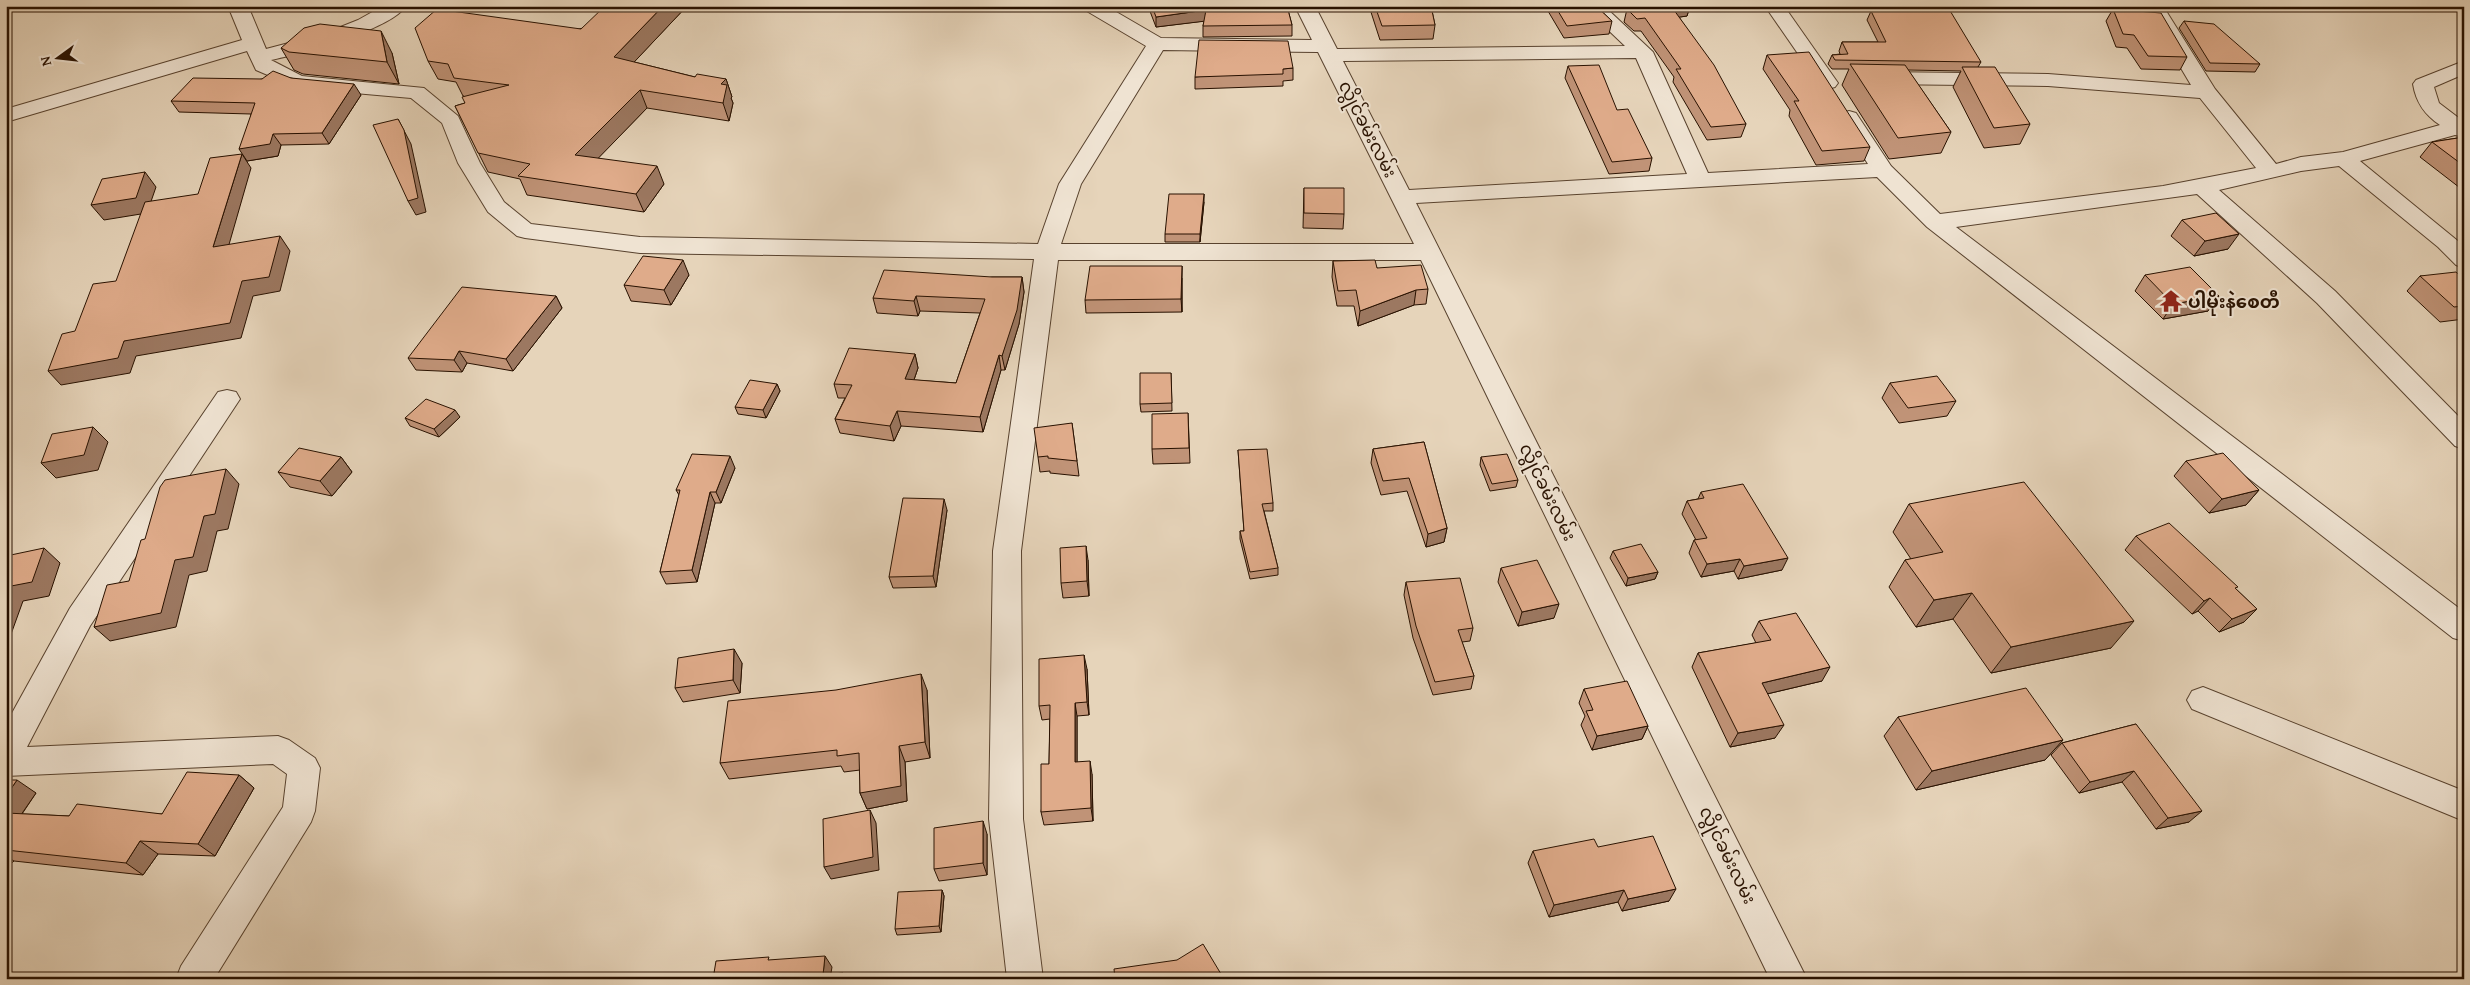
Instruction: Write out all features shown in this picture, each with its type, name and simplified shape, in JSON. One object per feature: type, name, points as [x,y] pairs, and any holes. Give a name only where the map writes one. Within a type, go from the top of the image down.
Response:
[{"type":"street","points":[[238,6],[263,66],[298,82],[417,92],[451,120],[469,163],[496,207],[525,232],[640,245],[1047,252],[1429,252]]},
{"type":"street","points":[[6,116],[255,50],[306,47],[384,15],[396,6]]},
{"type":"street","points":[[1092,6],[1157,44],[1327,51],[1642,52]]},
{"type":"street","name":"လွိုင်ခမ်းလမ်း","points":[[1305,6],[1402,197],[1789,979]]},
{"type":"street","points":[[1774,6],[1841,77],[1883,170],[1935,222],[2464,629]]},
{"type":"street","points":[[2153,6],[2206,92],[2270,171]]},
{"type":"street","points":[[1608,12],[1642,52],[1700,179]]},
{"type":"street","points":[[1025,979],[1006,819],[1007,551],[1047,252],[1070,184],[1157,44]]},
{"type":"street","points":[[2461,129],[2434,112],[2424,97],[2423,84],[2464,67]]},
{"type":"street","points":[[1841,77],[2048,80],[2206,92]]},
{"type":"street","points":[[1935,222],[2201,186],[2301,164],[2344,159],[2461,129]]},
{"type":"street","points":[[2344,159],[2446,242],[2464,260]]},
{"type":"street","points":[[1402,197],[1883,170]]},
{"type":"street","points":[[2201,186],[2326,297],[2464,439]]},
{"type":"street","points":[[6,755],[80,617],[226,399]]},
{"type":"street","points":[[2203,700],[2464,806]]},
{"type":"street","points":[[6,762],[278,750],[304,768],[300,810],[194,979]]},
{"type":"building","points":[[605,6],[663,6],[614,57],[695,77],[697,74],[726,79],[721,84],[727,85],[723,103],[640,90],[575,155],[657,166],[636,194],[518,176],[530,164],[478,153],[455,106],[465,103],[462,97],[509,85],[454,78],[448,64],[428,61],[415,28],[437,9],[581,29]]},
{"type":"building","points":[[1152,6],[1287,6],[1292,25],[1203,26],[1206,10],[1156,17]]},
{"type":"building","points":[[1375,6],[1431,6],[1435,25],[1382,26]]},
{"type":"building","points":[[1555,6],[1596,6],[1612,21],[1567,26]]},
{"type":"building","points":[[1635,6],[1671,6],[1714,65],[1746,124],[1711,127],[1676,69],[1681,69],[1645,18],[1637,19],[1627,9]]},
{"type":"building","points":[[1876,6],[1949,9],[1981,62],[1835,60],[1832,55],[1848,54],[1842,42],[1886,42],[1871,11],[1879,11]]},
{"type":"building","points":[[2113,9],[2161,13],[2187,57],[2148,56],[2134,35],[2123,34]]},
{"type":"building","points":[[2184,21],[2214,24],[2260,64],[2210,63]]},
{"type":"building","points":[[320,24],[381,31],[387,62],[289,52],[281,48],[304,28]]},
{"type":"building","points":[[1199,40],[1288,41],[1293,68],[1283,69],[1283,74],[1195,77]]},
{"type":"building","points":[[1809,52],[1870,147],[1822,151],[1794,101],[1799,101],[1767,55]]},
{"type":"building","points":[[1850,64],[1905,65],[1951,132],[1898,138]]},
{"type":"building","points":[[1599,65],[1617,110],[1628,109],[1652,158],[1612,162],[1568,66]]},
{"type":"building","points":[[1962,67],[1995,67],[2030,124],[1994,128]]},
{"type":"building","points":[[273,71],[291,78],[354,84],[322,133],[273,134],[270,144],[239,149],[255,103],[171,101],[193,78],[262,79]]},
{"type":"building","points":[[398,119],[404,130],[418,198],[408,201],[373,125]]},
{"type":"building","points":[[2464,137],[2464,166],[2432,142]]},
{"type":"building","points":[[242,154],[213,247],[280,236],[269,277],[242,281],[230,323],[124,341],[118,358],[48,371],[62,334],[75,331],[93,284],[116,281],[145,202],[198,194],[210,158]]},
{"type":"building","points":[[145,172],[136,198],[91,205],[102,179]]},
{"type":"building","points":[[1304,188],[1344,188],[1344,214],[1304,213]]},
{"type":"building","points":[[1169,194],[1204,194],[1200,234],[1165,234]]},
{"type":"building","points":[[2216,213],[2239,234],[2205,241],[2182,220]]},
{"type":"building","points":[[643,256],[683,260],[664,290],[624,285]]},
{"type":"building","points":[[1375,260],[1377,268],[1421,265],[1428,289],[1416,290],[1360,311],[1356,290],[1338,291],[1333,261]]},
{"type":"building","points":[[1090,266],[1182,266],[1181,299],[1085,300]]},
{"type":"building","points":[[2190,267],[2219,296],[2173,304],[2145,275]]},
{"type":"building","points":[[884,270],[992,277],[1022,277],[1017,310],[1002,356],[999,355],[980,417],[897,411],[890,426],[835,419],[852,385],[834,384],[849,348],[915,354],[905,379],[956,383],[985,299],[916,296],[914,301],[873,298]]},
{"type":"building","points":[[2456,272],[2464,279],[2464,306],[2454,307],[2420,276]]},
{"type":"building","points":[[462,287],[556,296],[506,359],[459,351],[454,360],[408,358]]},
{"type":"building","points":[[1140,373],[1171,373],[1172,403],[1140,404]]},
{"type":"building","points":[[1937,376],[1956,401],[1908,408],[1890,383]]},
{"type":"building","points":[[750,380],[777,384],[763,410],[735,407]]},
{"type":"building","points":[[426,399],[455,410],[434,429],[405,418]]},
{"type":"building","points":[[1188,413],[1189,448],[1152,449],[1152,414]]},
{"type":"building","points":[[1072,423],[1077,461],[1048,458],[1048,456],[1038,457],[1034,428]]},
{"type":"building","points":[[93,427],[84,455],[41,463],[52,434]]},
{"type":"building","points":[[1424,442],[1447,528],[1428,534],[1409,478],[1383,481],[1373,449]]},
{"type":"building","points":[[299,448],[341,457],[320,481],[278,472]]},
{"type":"building","points":[[1267,449],[1273,503],[1262,504],[1278,568],[1250,572],[1240,531],[1244,531],[1238,450]]},
{"type":"building","points":[[2223,453],[2259,490],[2222,499],[2186,461]]},
{"type":"building","points":[[692,454],[730,456],[716,492],[710,492],[692,570],[660,572],[680,490],[676,490]]},
{"type":"building","points":[[1507,454],[1518,480],[1492,484],[1481,457]]},
{"type":"building","points":[[226,469],[215,514],[204,516],[193,557],[175,560],[161,613],[94,627],[107,585],[129,581],[141,540],[145,539],[160,487],[165,480]]},
{"type":"building","points":[[2024,482],[2134,621],[2011,647],[1972,593],[1934,600],[1905,560],[1943,552],[1909,504]]},
{"type":"building","points":[[1743,484],[1788,558],[1744,566],[1740,559],[1707,564],[1694,540],[1707,538],[1687,501],[1704,498],[1701,492]]},
{"type":"building","points":[[903,498],[944,499],[933,576],[889,577]]},
{"type":"building","points":[[2169,523],[2238,587],[2235,588],[2257,609],[2232,619],[2210,598],[2204,601],[2136,536]]},
{"type":"building","points":[[1641,544],[1658,572],[1628,578],[1613,551]]},
{"type":"building","points":[[1086,546],[1087,581],[1061,583],[1060,548]]},
{"type":"building","points":[[44,548],[32,582],[6,587],[6,556]]},
{"type":"building","points":[[1537,560],[1559,604],[1522,612],[1501,568]]},
{"type":"building","points":[[1460,578],[1473,628],[1458,630],[1474,676],[1435,682],[1416,626],[1406,582]]},
{"type":"building","points":[[1796,613],[1830,667],[1762,683],[1784,725],[1738,733],[1698,653],[1771,640],[1759,621]]},
{"type":"building","points":[[734,649],[733,680],[675,688],[678,658]]},
{"type":"building","points":[[1084,655],[1087,702],[1075,703],[1075,762],[1090,761],[1091,808],[1041,812],[1041,764],[1049,764],[1050,705],[1039,706],[1039,659]]},
{"type":"building","points":[[921,674],[925,742],[899,746],[901,786],[860,793],[859,753],[837,756],[837,750],[720,763],[728,701],[836,690]]},
{"type":"building","points":[[1627,681],[1648,726],[1597,736],[1586,711],[1593,710],[1584,689]]},
{"type":"building","points":[[2026,688],[2063,740],[1932,771],[1898,717]]},
{"type":"building","points":[[2136,724],[2202,811],[2168,818],[2134,771],[2090,782],[2062,743]]},
{"type":"building","points":[[187,772],[239,775],[198,844],[140,841],[126,863],[6,850],[6,813],[69,816],[77,804],[162,814]]},
{"type":"building","points":[[6,780],[17,780],[6,796]]},
{"type":"building","points":[[870,810],[873,857],[824,867],[823,819]]},
{"type":"building","points":[[983,821],[983,863],[934,869],[934,828]]},
{"type":"building","points":[[1653,836],[1676,889],[1628,899],[1624,890],[1554,905],[1533,851],[1594,839],[1598,847]]},
{"type":"building","points":[[942,890],[939,926],[895,929],[898,892]]},
{"type":"building","points":[[1203,944],[1221,974],[1213,979],[1115,979],[1114,969],[1177,960]]},
{"type":"building","points":[[825,956],[823,975],[843,973],[842,979],[713,979],[716,961],[769,957],[768,960]]},
{"type":"place","name":"ပါမိုးနဲစေတီ","points":[[2171,301]]}]
